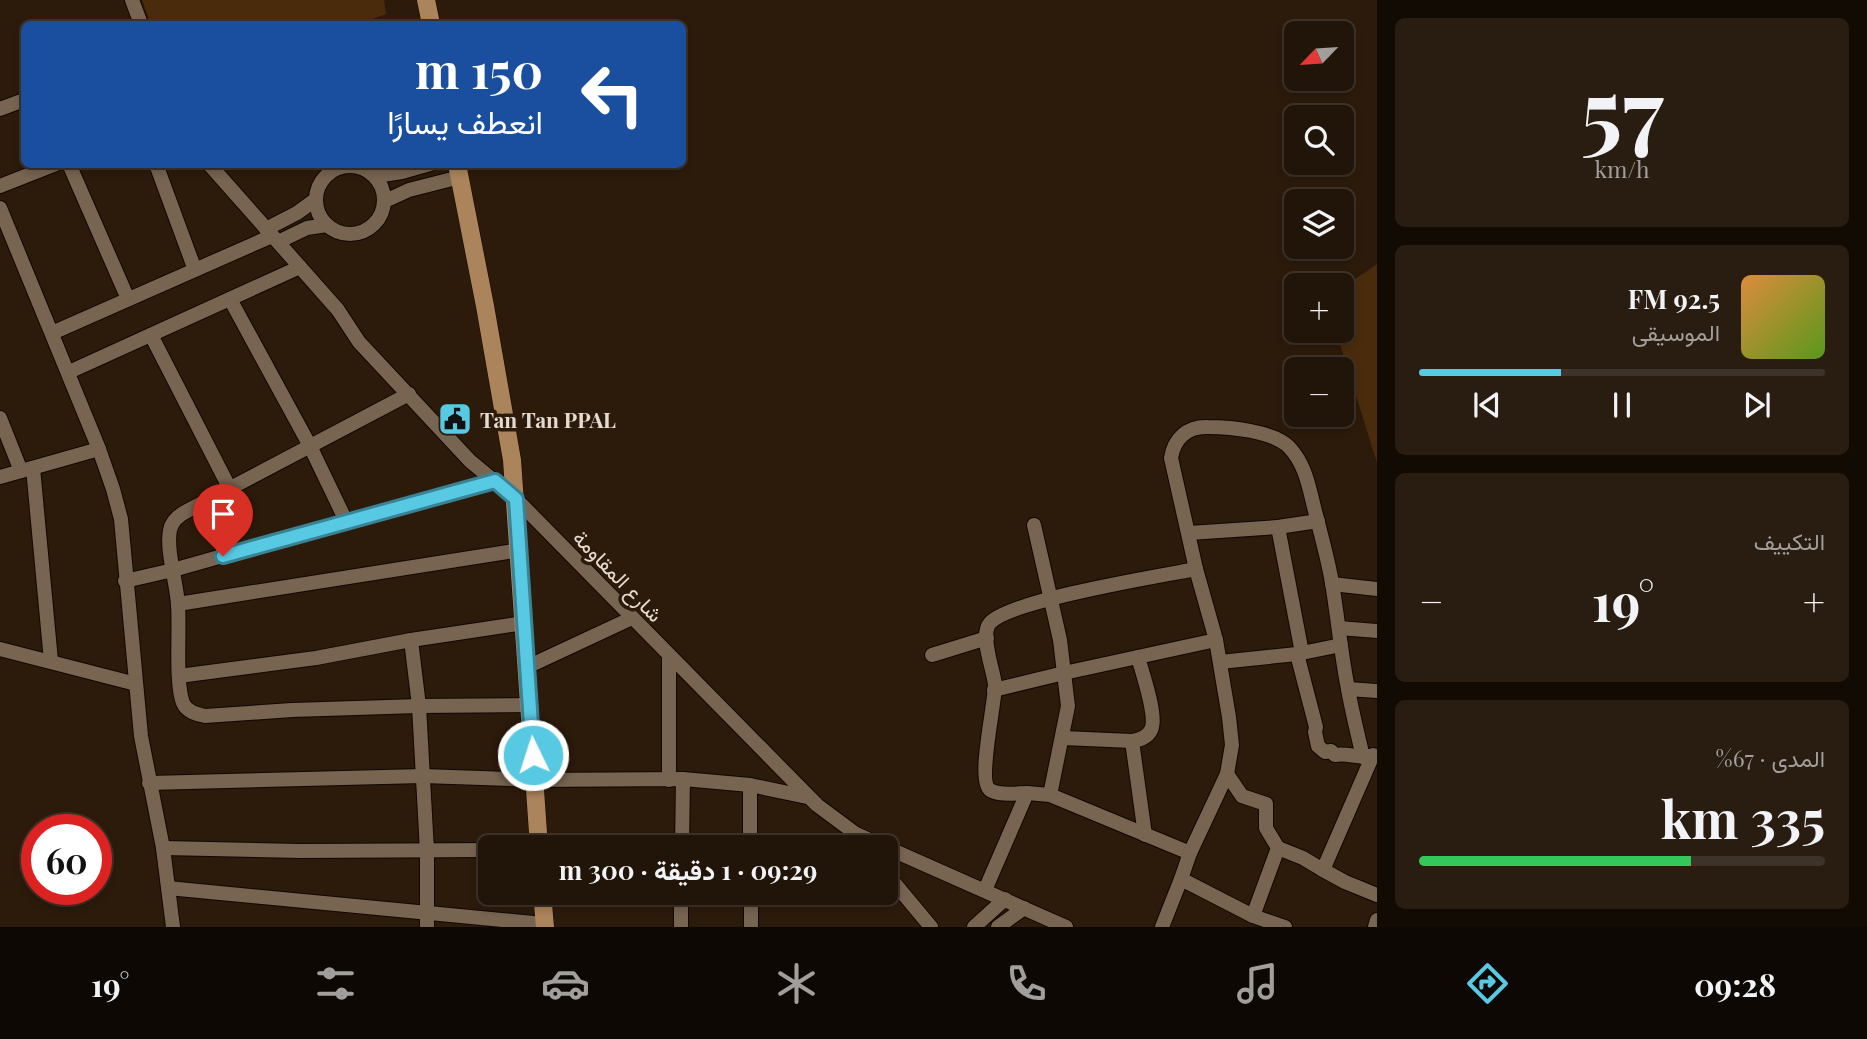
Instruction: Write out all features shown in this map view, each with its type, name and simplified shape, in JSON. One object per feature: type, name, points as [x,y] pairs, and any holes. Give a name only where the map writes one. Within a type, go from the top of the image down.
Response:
[{"type":"main road","points":[[426,0],[430,21]]},
{"type":"main road","points":[[458,171],[507,426],[516,499],[538,835]]},
{"type":"main road","points":[[543,905],[545,926]]},
{"type":"street","points":[[132,0],[140,21]]},
{"type":"street","points":[[0,108],[21,101]]},
{"type":"street","points":[[0,186],[45,168]]},
{"type":"street","points":[[71,168],[128,299]]},
{"type":"street","points":[[157,168],[195,270]]},
{"type":"street","name":"شارع المقاومة","points":[[213,168],[338,310],[359,342],[470,461],[516,499],[808,797],[856,834],[1066,927]]},
{"type":"street","points":[[335,168],[328,172],[317,189],[317,209],[327,225],[347,234],[369,229],[377,222],[385,201],[384,192],[376,176],[363,168]]},
{"type":"street","points":[[376,176],[416,168]]},
{"type":"street","points":[[385,201],[458,171]]},
{"type":"street","points":[[52,333],[272,235],[316,200]]},
{"type":"street","points":[[0,208],[99,449],[121,519],[141,736],[163,848],[173,927]]},
{"type":"street","points":[[272,235],[327,225]]},
{"type":"street","points":[[69,372],[300,267]]},
{"type":"street","points":[[230,299],[310,446],[346,520]]},
{"type":"street","points":[[151,335],[230,489]]},
{"type":"street","points":[[409,394],[174,521],[170,529],[170,542],[178,604],[183,704],[188,711],[196,715],[419,706],[530,705]]},
{"type":"street","points":[[0,418],[27,469],[51,661]]},
{"type":"street","points":[[1162,927],[1190,853],[1227,774],[1232,745],[1216,639],[1196,569],[1171,458],[1178,440],[1192,429],[1225,427],[1265,435],[1287,445],[1304,468],[1324,541],[1348,689],[1371,756],[1323,870]]},
{"type":"street","points":[[0,477],[99,449]]},
{"type":"street","points":[[125,581],[495,481]]},
{"type":"street","points":[[1189,533],[1278,527],[1318,521]]},
{"type":"street","points":[[1034,525],[1060,640],[1068,706],[1050,795]]},
{"type":"street","points":[[1278,527],[1318,747],[1335,755],[1371,756]]},
{"type":"street","points":[[178,604],[520,550]]},
{"type":"street","points":[[1190,853],[1050,795],[999,793],[987,787],[985,764],[995,684],[987,650],[987,627],[994,619],[1051,599],[1196,569]]},
{"type":"street","points":[[1332,584],[1377,589]]},
{"type":"street","points":[[527,667],[632,618]]},
{"type":"street","points":[[180,677],[316,658],[524,623]]},
{"type":"street","points":[[1339,628],[1377,631]]},
{"type":"street","points":[[932,655],[987,638]]},
{"type":"street","points":[[994,690],[1216,639]]},
{"type":"street","points":[[411,640],[419,706],[423,776],[427,851],[426,920]]},
{"type":"street","points":[[1220,662],[1300,654],[1341,645]]},
{"type":"street","points":[[0,649],[135,684]]},
{"type":"street","points":[[669,656],[681,835]]},
{"type":"street","points":[[1063,738],[1132,741],[1145,737],[1153,726],[1151,703],[1138,657]]},
{"type":"street","points":[[1348,689],[1377,691]]},
{"type":"street","points":[[1132,741],[1145,835]]},
{"type":"street","points":[[1227,774],[1242,796],[1266,804],[1266,828],[1278,848],[1377,895]]},
{"type":"street","points":[[149,783],[423,776],[535,780],[676,779],[750,785],[808,797]]},
{"type":"street","points":[[750,785],[750,835]]},
{"type":"street","points":[[985,890],[1027,793]]},
{"type":"street","points":[[163,848],[478,850]]},
{"type":"street","points":[[1253,915],[1278,848]]},
{"type":"street","points":[[1181,879],[1253,915],[1285,927]]},
{"type":"street","points":[[898,887],[931,927]]},
{"type":"street","points":[[168,888],[426,920],[545,926]]},
{"type":"street","points":[[974,927],[1005,899]]},
{"type":"street","points":[[681,905],[681,927]]},
{"type":"street","points":[[751,905],[751,927]]},
{"type":"street","points":[[998,927],[1024,908]]},
{"type":"street","points":[[1375,927],[1377,920]]},
{"type":"shaded area","points":[[142,0],[384,0],[386,14],[367,21],[150,21]]},
{"type":"shaded area","points":[[1377,264],[1377,463],[1354,389],[1354,357],[1344,357],[1340,343],[1354,343],[1354,280]]},
{"type":"place","name":"Tan Tan PPAL","points":[[455,419]]},
{"type":"route","points":[[223,556],[495,481],[516,499],[533,755]]}]
